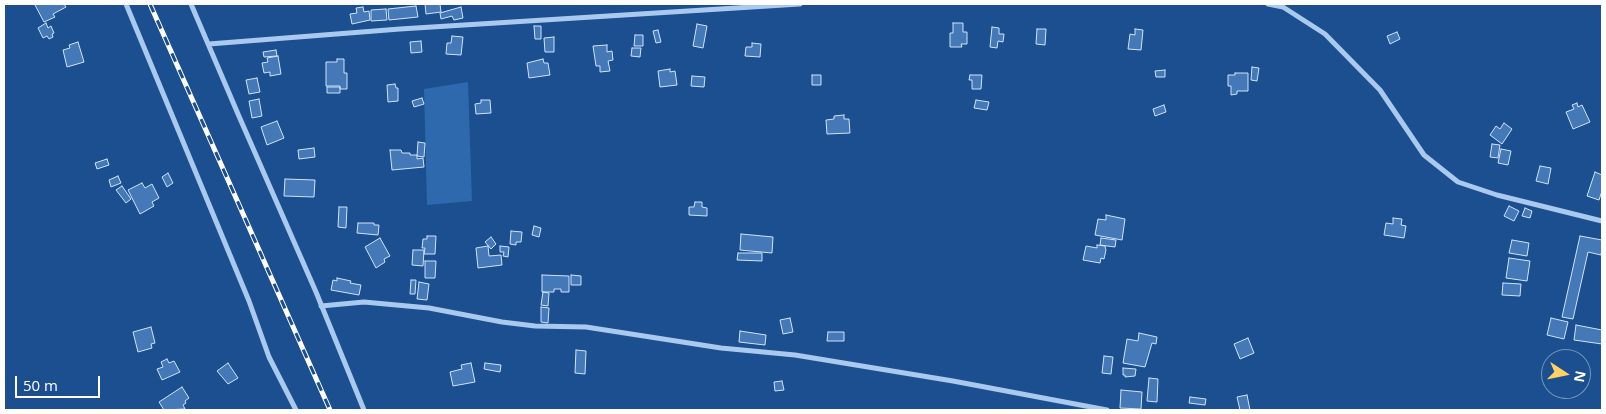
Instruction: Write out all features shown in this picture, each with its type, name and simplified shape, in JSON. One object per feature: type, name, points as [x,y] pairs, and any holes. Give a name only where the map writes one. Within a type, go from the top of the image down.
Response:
[{"type":"street","points":[[126,4],[249,301],[269,358],[296,410]]},
{"type":"street","points":[[192,4],[364,410]]},
{"type":"street","points":[[209,44],[400,29],[800,4]]},
{"type":"street","points":[[1268,4],[1283,7],[1325,34],[1380,90],[1424,155],[1458,182],[1497,195],[1602,221]]},
{"type":"street","points":[[321,306],[364,302],[429,308],[502,322],[535,326],[586,327],[721,348],[805,357],[953,381],[1107,410]]},
{"type":"shaded area","points":[[468,82],[472,201],[427,205],[424,89]]},
{"type":"building","points":[[64,4],[66,7],[53,14],[55,17],[44,22],[35,5]]},
{"type":"building","points":[[425,4],[440,4],[441,12],[426,14]]},
{"type":"building","points":[[416,6],[418,17],[389,20],[388,9]]},
{"type":"building","points":[[363,7],[364,12],[369,11],[370,20],[352,24],[350,14],[357,13],[356,8]]},
{"type":"building","points":[[461,7],[463,18],[454,20],[452,16],[441,19],[440,13]]},
{"type":"building","points":[[386,9],[387,20],[371,21],[371,10]]},
{"type":"building","points":[[46,23],[48,28],[51,26],[54,33],[52,34],[53,37],[49,39],[47,36],[43,38],[38,28]]},
{"type":"building","points":[[953,23],[963,23],[963,32],[967,32],[967,44],[961,44],[962,47],[950,47],[950,33],[953,33]]},
{"type":"building","points":[[697,24],[707,26],[703,48],[693,46]]},
{"type":"building","points":[[534,26],[541,26],[541,39],[535,39]]},
{"type":"building","points":[[992,27],[999,28],[999,34],[1004,34],[1003,42],[998,41],[997,48],[990,47]]},
{"type":"building","points":[[1037,29],[1046,29],[1045,45],[1036,44]]},
{"type":"building","points":[[1135,29],[1143,30],[1141,50],[1128,49],[1130,34],[1135,35]]},
{"type":"building","points":[[658,30],[661,42],[656,43],[653,31]]},
{"type":"building","points":[[1397,32],[1400,39],[1390,44],[1387,36]]},
{"type":"building","points":[[635,35],[643,35],[643,46],[634,46]]},
{"type":"building","points":[[452,36],[463,37],[461,55],[446,54],[447,43],[451,43]]},
{"type":"building","points":[[554,37],[554,52],[545,52],[544,38]]},
{"type":"building","points":[[421,41],[422,52],[411,53],[410,42]]},
{"type":"building","points":[[78,42],[84,62],[67,67],[63,50],[70,48],[69,45]]},
{"type":"building","points":[[752,43],[761,44],[760,57],[745,56],[746,47],[752,47]]},
{"type":"building","points":[[607,45],[607,52],[612,51],[613,60],[608,61],[610,71],[600,72],[600,66],[596,66],[593,46]]},
{"type":"building","points":[[632,48],[641,48],[640,57],[631,56]]},
{"type":"building","points":[[276,50],[277,56],[264,57],[263,52]]},
{"type":"building","points":[[278,56],[281,74],[270,76],[270,72],[264,73],[262,63],[268,62],[267,58]]},
{"type":"building","points":[[337,59],[344,59],[344,73],[347,73],[347,89],[340,89],[340,86],[326,86],[326,62],[337,62]]},
{"type":"building","points":[[543,59],[544,63],[548,63],[550,75],[529,78],[527,63]]},
{"type":"building","points":[[1252,67],[1259,68],[1257,81],[1251,80]]},
{"type":"building","points":[[670,69],[670,72],[675,71],[677,85],[660,87],[658,71]]},
{"type":"building","points":[[1165,70],[1165,77],[1156,77],[1155,71]]},
{"type":"building","points":[[1235,73],[1248,73],[1248,91],[1237,91],[1237,94],[1231,95],[1231,86],[1228,86],[1228,75],[1235,75]]},
{"type":"building","points":[[812,75],[821,75],[821,85],[812,85]]},
{"type":"building","points":[[970,75],[982,75],[981,89],[972,89],[972,80],[969,80]]},
{"type":"building","points":[[692,76],[705,77],[704,87],[691,86]]},
{"type":"building","points":[[257,78],[260,92],[249,94],[246,80]]},
{"type":"building","points":[[395,84],[396,88],[398,88],[398,101],[388,102],[387,85]]},
{"type":"building","points":[[327,87],[340,87],[340,93],[327,93]]},
{"type":"building","points":[[422,98],[424,104],[414,107],[412,101]]},
{"type":"building","points":[[259,99],[262,116],[252,118],[249,101]]},
{"type":"building","points":[[481,100],[490,100],[491,113],[476,114],[475,104],[481,103]]},
{"type":"building","points":[[976,100],[989,102],[987,110],[974,108]]},
{"type":"building","points":[[1577,103],[1578,107],[1582,105],[1590,122],[1573,129],[1566,112],[1574,109],[1572,105]]},
{"type":"building","points":[[1164,105],[1166,112],[1155,116],[1153,109]]},
{"type":"building","points":[[844,115],[844,119],[849,119],[850,133],[827,134],[826,120],[834,119],[834,116]]},
{"type":"building","points":[[277,121],[284,138],[267,145],[261,127]]},
{"type":"building","points":[[1504,123],[1512,129],[1502,144],[1490,135],[1496,126],[1500,129]]},
{"type":"building","points":[[418,142],[425,143],[424,157],[417,156]]},
{"type":"building","points":[[1492,144],[1500,145],[1498,158],[1490,157]]},
{"type":"building","points":[[314,148],[315,157],[299,159],[298,150]]},
{"type":"building","points":[[1501,149],[1511,151],[1508,165],[1498,163]]},
{"type":"building","points":[[390,150],[401,150],[402,153],[417,155],[417,159],[423,158],[424,167],[392,170]]},
{"type":"building","points":[[107,159],[109,165],[97,169],[95,163]]},
{"type":"building","points":[[1540,166],[1551,168],[1548,184],[1536,181]]},
{"type":"building","points":[[1595,172],[1602,175],[1602,191],[1599,200],[1587,196]]},
{"type":"building","points":[[168,173],[173,183],[167,187],[162,177]]},
{"type":"building","points":[[118,176],[121,183],[111,187],[109,180]]},
{"type":"building","points":[[285,179],[315,180],[314,197],[284,196]]},
{"type":"building","points":[[142,183],[145,188],[152,184],[159,198],[152,202],[154,206],[140,214],[128,190]]},
{"type":"building","points":[[122,186],[131,199],[126,203],[116,190]]},
{"type":"building","points":[[695,202],[702,202],[702,207],[707,208],[707,216],[689,215],[689,207],[694,207]]},
{"type":"building","points":[[1509,206],[1519,211],[1514,221],[1504,216]]},
{"type":"building","points":[[339,207],[347,207],[346,228],[338,227]]},
{"type":"building","points":[[1525,208],[1532,211],[1530,218],[1522,216]]},
{"type":"building","points":[[1106,215],[1125,219],[1122,240],[1095,235],[1098,219],[1106,220]]},
{"type":"building","points":[[1393,218],[1402,219],[1401,225],[1406,226],[1404,238],[1384,235],[1386,223],[1393,224]]},
{"type":"building","points":[[358,223],[374,223],[374,225],[379,225],[378,235],[357,233]]},
{"type":"building","points":[[534,226],[541,228],[539,237],[532,235]]},
{"type":"building","points":[[511,231],[522,232],[521,242],[516,242],[516,245],[510,244]]},
{"type":"building","points":[[741,234],[773,237],[772,253],[740,250]]},
{"type":"building","points":[[427,236],[436,236],[435,254],[424,254],[425,248],[422,248],[423,239],[427,239]]},
{"type":"building","points":[[1580,236],[1602,240],[1602,248],[1601,255],[1588,252],[1573,319],[1562,317]]},
{"type":"building","points":[[491,237],[496,244],[491,249],[485,242]]},
{"type":"building","points":[[380,238],[390,256],[384,259],[385,262],[376,268],[365,247]]},
{"type":"building","points":[[1101,238],[1116,240],[1115,247],[1100,245]]},
{"type":"building","points":[[1512,240],[1529,243],[1527,256],[1509,253]]},
{"type":"building","points":[[1097,245],[1105,246],[1104,259],[1101,258],[1100,263],[1083,260],[1086,246],[1097,248]]},
{"type":"building","points":[[488,246],[489,256],[501,255],[502,265],[478,268],[476,248]]},
{"type":"building","points":[[500,246],[509,247],[508,257],[503,256],[504,252],[500,252]]},
{"type":"building","points":[[413,250],[424,250],[423,266],[412,265]]},
{"type":"building","points":[[738,253],[762,253],[762,261],[737,260]]},
{"type":"building","points":[[1509,258],[1530,261],[1527,281],[1506,278]]},
{"type":"building","points":[[425,261],[436,261],[435,278],[425,278]]},
{"type":"building","points":[[542,275],[569,276],[569,292],[561,292],[561,289],[554,289],[554,292],[542,292]]},
{"type":"building","points":[[571,275],[581,276],[581,285],[571,285]]},
{"type":"building","points":[[337,278],[361,285],[359,295],[331,290],[333,280],[337,281]]},
{"type":"building","points":[[411,280],[416,280],[415,294],[410,294]]},
{"type":"building","points":[[419,282],[429,284],[427,300],[417,299]]},
{"type":"building","points":[[1503,283],[1521,284],[1520,296],[1502,295]]},
{"type":"building","points":[[543,292],[549,293],[548,306],[541,305]]},
{"type":"building","points":[[541,307],[549,308],[548,323],[541,322]]},
{"type":"building","points":[[790,318],[793,332],[783,334],[780,320]]},
{"type":"building","points":[[1551,318],[1568,322],[1564,339],[1547,335]]},
{"type":"building","points":[[1576,325],[1602,330],[1602,344],[1574,340]]},
{"type":"building","points":[[151,327],[155,343],[151,344],[152,348],[138,352],[133,332]]},
{"type":"building","points":[[740,331],[766,335],[765,345],[739,342]]},
{"type":"building","points":[[828,332],[844,332],[844,341],[827,341]]},
{"type":"building","points":[[1139,333],[1157,337],[1156,344],[1152,343],[1145,367],[1123,363],[1127,339],[1138,341]]},
{"type":"building","points":[[1248,338],[1254,353],[1240,359],[1234,344]]},
{"type":"building","points":[[576,350],[586,351],[585,374],[575,373]]},
{"type":"building","points":[[1104,356],[1113,357],[1111,374],[1102,373]]},
{"type":"building","points":[[167,359],[169,363],[174,361],[180,372],[162,380],[157,369],[163,367],[161,362]]},
{"type":"building","points":[[228,363],[238,378],[228,384],[217,371]]},
{"type":"building","points":[[471,363],[475,382],[453,386],[450,372],[462,369],[461,365]]},
{"type":"building","points":[[485,363],[501,365],[500,372],[484,369]]},
{"type":"building","points":[[1123,368],[1136,369],[1135,376],[1125,377],[1123,375]]},
{"type":"building","points":[[1149,378],[1158,379],[1157,402],[1147,401]]},
{"type":"building","points":[[782,381],[784,390],[775,391],[774,382]]},
{"type":"building","points":[[182,387],[189,398],[183,405],[185,409],[164,410],[159,402]]},
{"type":"building","points":[[1121,390],[1142,392],[1141,409],[1120,408]]},
{"type":"building","points":[[1247,395],[1250,410],[1240,410],[1237,397]]},
{"type":"building","points":[[1190,397],[1206,399],[1205,405],[1189,403]]},
{"type":"railway","points":[[150,4],[330,410]]}]
